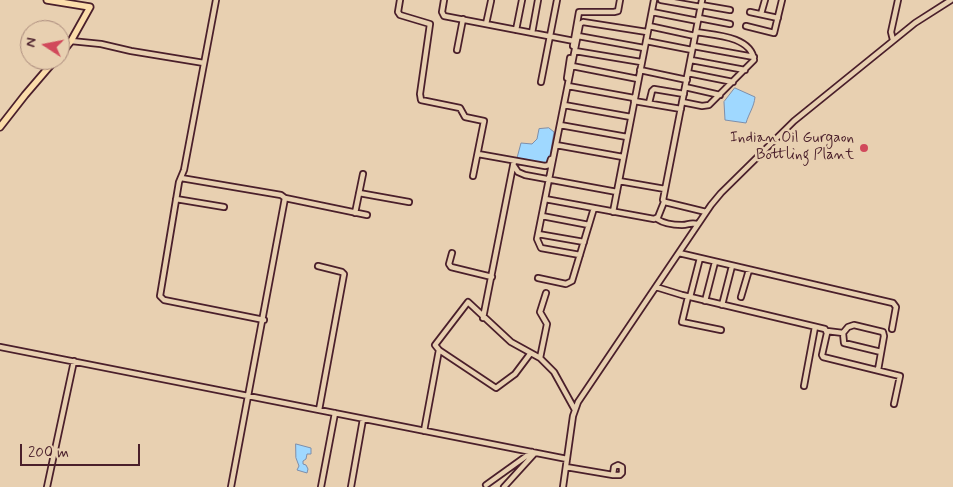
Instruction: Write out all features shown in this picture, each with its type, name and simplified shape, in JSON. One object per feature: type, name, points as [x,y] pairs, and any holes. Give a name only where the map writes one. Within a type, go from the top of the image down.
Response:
[{"type":"main road","points":[[47,0],[90,7],[71,41]]},
{"type":"main road","points":[[0,127],[46,70]]},
{"type":"street","points":[[216,0],[184,170],[180,178],[160,294],[161,299],[264,320]]},
{"type":"street","points":[[400,0],[398,12],[400,15],[430,24],[420,94],[421,100],[457,107],[462,110],[465,117],[485,122],[473,176]]},
{"type":"street","points":[[444,0],[442,14],[574,41]]},
{"type":"street","points":[[516,30],[522,0]]},
{"type":"street","points":[[532,33],[538,0]]},
{"type":"street","points":[[541,82],[557,0]]},
{"type":"street","points":[[478,154],[514,163],[549,165],[579,12],[618,11],[620,0]]},
{"type":"street","points":[[613,212],[654,0]]},
{"type":"street","points":[[660,0],[702,4],[730,10]]},
{"type":"street","points":[[761,14],[765,0]]},
{"type":"street","points":[[746,26],[774,33],[782,0]]},
{"type":"street","points":[[893,40],[892,29],[898,0]]},
{"type":"street","points":[[563,487],[575,410],[582,395],[706,212],[721,193],[783,130],[893,40],[923,17],[951,0]]},
{"type":"street","points":[[486,24],[491,1]]},
{"type":"street","points":[[656,219],[664,202],[702,4]]},
{"type":"street","points":[[652,12],[730,24]]},
{"type":"street","points":[[750,12],[778,18]]},
{"type":"street","points":[[457,50],[463,19]]},
{"type":"street","points":[[580,255],[541,248],[538,244],[538,234],[580,24],[584,22],[648,32]]},
{"type":"street","points":[[648,26],[739,39],[754,57]]},
{"type":"street","points":[[578,36],[644,48]]},
{"type":"street","points":[[71,41],[101,44],[204,63]]},
{"type":"street","points":[[646,41],[754,57]]},
{"type":"street","points":[[575,51],[642,62]]},
{"type":"street","points":[[682,102],[707,106],[752,63],[754,57]]},
{"type":"street","points":[[691,60],[745,70]]},
{"type":"street","points":[[572,66],[638,79]]},
{"type":"street","points":[[640,70],[687,80]]},
{"type":"street","points":[[688,73],[733,82]]},
{"type":"street","points":[[568,86],[681,109]]},
{"type":"street","points":[[685,87],[720,95]]},
{"type":"street","points":[[649,104],[654,89],[684,94]]},
{"type":"street","points":[[564,105],[631,117]]},
{"type":"street","points":[[560,125],[627,137]]},
{"type":"street","points":[[556,145],[623,157]]},
{"type":"street","points":[[514,163],[520,173],[617,192]]},
{"type":"street","points":[[483,318],[514,163]]},
{"type":"street","points":[[355,213],[363,174]]},
{"type":"street","points":[[180,178],[281,195],[285,198],[367,215]]},
{"type":"street","points":[[619,181],[665,189]]},
{"type":"street","points":[[359,193],[409,202]]},
{"type":"street","points":[[231,487],[264,320],[285,198]]},
{"type":"street","points":[[176,199],[224,207]]},
{"type":"street","points":[[546,199],[682,225],[690,222],[698,224]]},
{"type":"street","points":[[664,202],[706,212]]},
{"type":"street","points":[[538,278],[566,284],[570,283],[574,278],[594,208]]},
{"type":"street","points":[[542,216],[589,225]]},
{"type":"street","points":[[538,234],[584,242]]},
{"type":"street","points":[[452,253],[449,264],[451,267],[492,276]]},
{"type":"street","points":[[679,253],[893,303],[896,307],[892,329]]},
{"type":"street","points":[[700,258],[682,319],[683,322],[720,330]]},
{"type":"street","points":[[705,301],[715,262]]},
{"type":"street","points":[[318,266],[344,274],[319,410]]},
{"type":"street","points":[[722,305],[732,266]]},
{"type":"street","points":[[741,297],[748,270]]},
{"type":"street","points":[[656,287],[705,301],[827,331],[843,333]]},
{"type":"street","points":[[540,358],[547,324],[540,312],[546,293]]},
{"type":"street","points":[[530,354],[516,374],[496,388],[439,350],[436,347],[436,342],[466,302],[470,302],[483,318],[511,342],[540,358],[554,372],[575,410]]},
{"type":"street","points":[[878,370],[884,335],[881,331],[850,325],[843,333],[844,344],[881,352]]},
{"type":"street","points":[[804,386],[816,327]]},
{"type":"street","points":[[827,331],[823,358],[900,376],[894,404]]},
{"type":"street","points":[[0,347],[567,459]]},
{"type":"street","points":[[424,431],[439,350]]},
{"type":"street","points":[[47,487],[74,361]]},
{"type":"street","points":[[321,487],[335,413]]},
{"type":"street","points":[[351,487],[363,419]]},
{"type":"street","points":[[486,485],[533,452]]},
{"type":"street","points":[[504,487],[533,452]]},
{"type":"street","points":[[566,467],[613,475]]},
{"type":"water","points":[[735,88],[755,97],[746,123],[725,120],[724,102]]},
{"type":"water","points":[[549,128],[554,132],[549,162],[542,166],[520,161],[517,158],[521,143],[532,144],[537,139],[539,129]]},
{"type":"water","points":[[296,444],[311,448],[311,454],[307,454],[306,459],[303,461],[303,464],[308,469],[307,473],[297,470],[299,466],[296,458]]},
{"type":"place","name":"Indian Oil Gurgaon Bottling Plant","points":[[864,148]]}]
